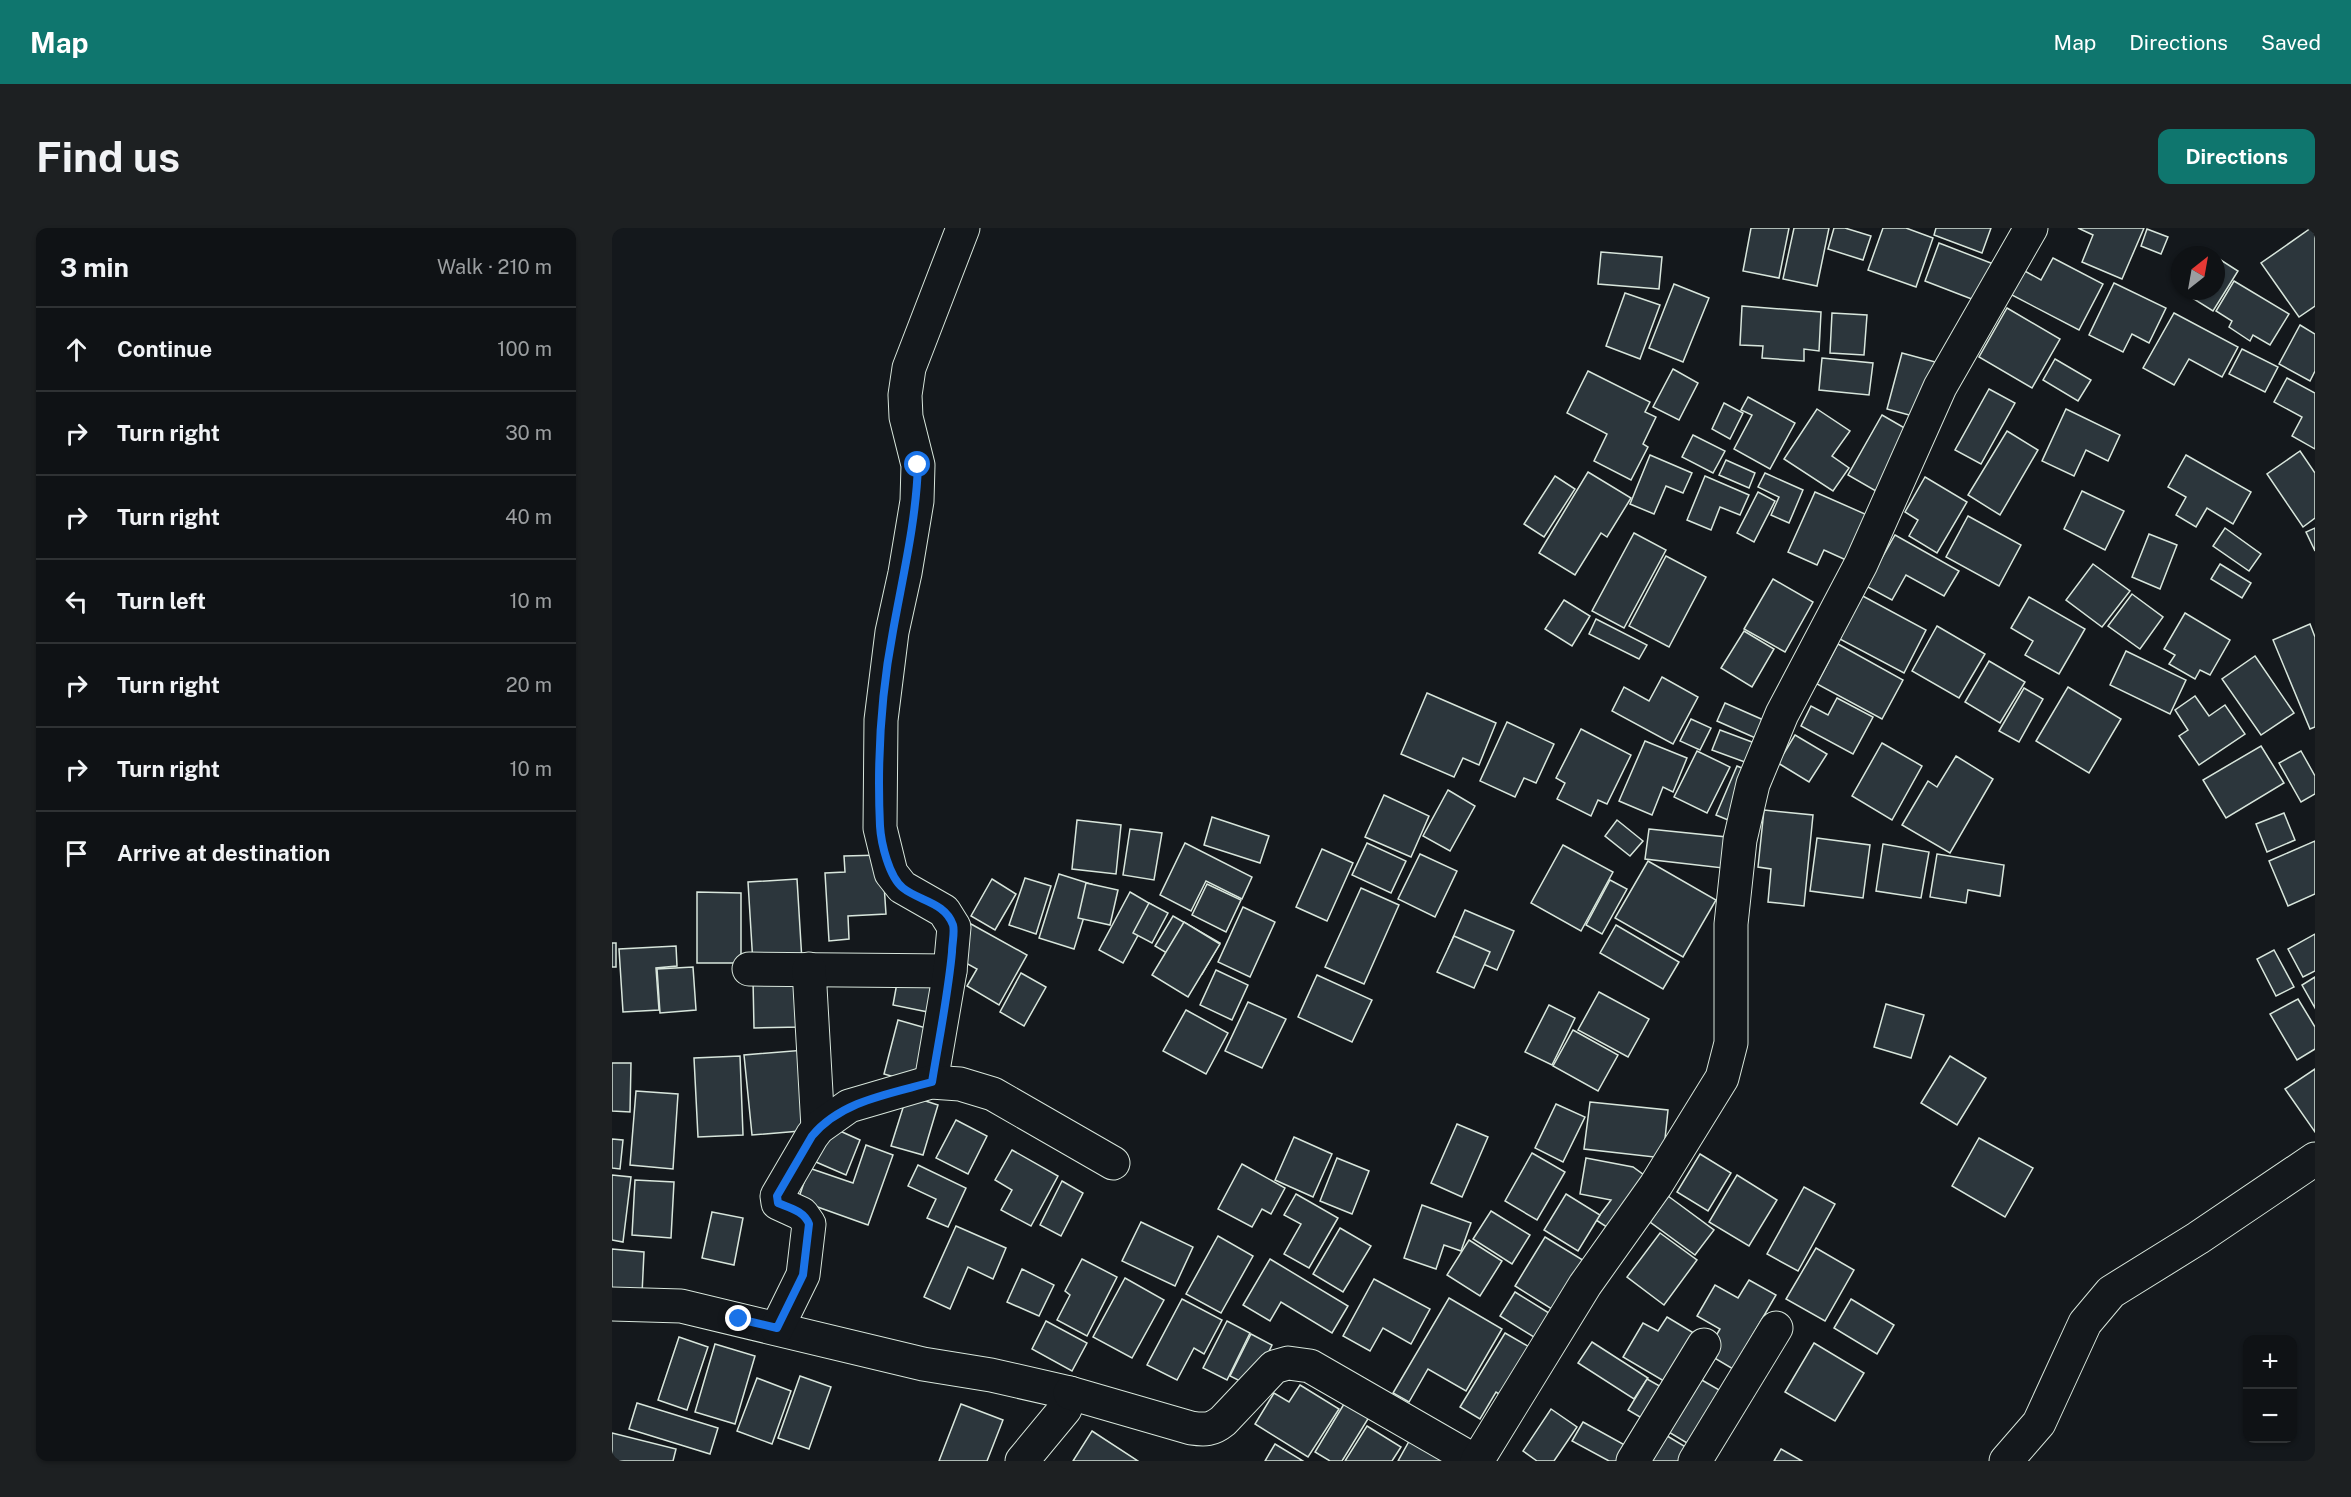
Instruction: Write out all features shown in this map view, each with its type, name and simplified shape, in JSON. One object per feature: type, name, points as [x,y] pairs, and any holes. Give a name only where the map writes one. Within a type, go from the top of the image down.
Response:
[{"type":"street","points":[[932,1082],[950,971],[954,927],[950,918],[937,905],[902,887],[891,873],[880,828],[881,720],[892,632],[917,501],[918,465],[906,417],[904,395],[909,368],[963,228]]},
{"type":"street","points":[[612,1304],[681,1306],[923,1364],[991,1375],[1204,1430],[1214,1428],[1223,1422],[1274,1367],[1288,1363],[1310,1366],[1476,1461],[1585,1285],[1656,1185],[1722,1078],[1731,1043],[1731,924],[1740,840],[1754,784],[1782,714],[1861,564],[1940,387],[2031,228]]},
{"type":"street","points":[[749,969],[950,971]]},
{"type":"street","points":[[809,969],[818,1128]]},
{"type":"street","points":[[777,1328],[803,1275],[809,1224],[802,1214],[778,1203],[777,1196],[804,1147],[818,1128],[849,1106],[932,1082],[960,1084],[993,1094],[1113,1163]]},
{"type":"street","points":[[2006,1461],[2039,1424],[2085,1323],[2111,1292],[2198,1238],[2315,1159]]},
{"type":"street","points":[[1695,1461],[1776,1328]]},
{"type":"street","points":[[1633,1461],[1704,1345]]},
{"type":"street","points":[[1022,1461],[1065,1409],[1070,1394]]},
{"type":"building","points":[[1751,228],[1789,228],[1779,278],[1743,271]]},
{"type":"building","points":[[1794,228],[1829,228],[1817,286],[1783,279]]},
{"type":"building","points":[[1834,228],[1845,228],[1871,236],[1863,260],[1828,249]]},
{"type":"building","points":[[1883,228],[1906,228],[1933,238],[1916,287],[1868,270]]},
{"type":"building","points":[[1936,228],[1991,228],[1982,253],[1934,235]]},
{"type":"building","points":[[2078,228],[2144,228],[2122,279],[2082,262],[2093,235]]},
{"type":"building","points":[[2311,228],[2315,234],[2315,306],[2299,317],[2261,263]]},
{"type":"building","points":[[2147,229],[2168,237],[2161,254],[2141,246]]},
{"type":"building","points":[[1939,243],[1996,265],[1982,303],[1925,281]]},
{"type":"building","points":[[1601,252],[1662,257],[1659,289],[1598,284]]},
{"type":"building","points":[[2053,258],[2103,284],[2079,330],[2010,294],[2023,270],[2041,280]]},
{"type":"building","points":[[2225,263],[2238,271],[2225,292]]},
{"type":"building","points":[[2234,281],[2289,314],[2270,345],[2253,335],[2250,341],[2229,327],[2232,321],[2216,311],[2223,300],[2225,300]]},
{"type":"building","points":[[2114,283],[2166,308],[2149,343],[2132,334],[2123,352],[2089,335]]},
{"type":"building","points":[[1674,284],[1709,298],[1683,362],[1649,348]]},
{"type":"building","points":[[1625,293],[1660,305],[1640,359],[1606,346]]},
{"type":"building","points":[[2195,300],[2220,300],[2213,311]]},
{"type":"building","points":[[1742,306],[1821,312],[1819,351],[1804,349],[1804,361],[1762,358],[1763,346],[1740,345]]},
{"type":"building","points":[[2007,308],[2060,339],[2032,388],[1979,357]]},
{"type":"building","points":[[1832,313],[1867,315],[1864,355],[1830,353]]},
{"type":"building","points":[[2174,313],[2238,347],[2222,377],[2189,359],[2174,385],[2143,368]]},
{"type":"building","points":[[2300,325],[2315,334],[2315,371],[2310,381],[2279,364]]},
{"type":"building","points":[[2242,349],[2278,367],[2265,392],[2229,374]]},
{"type":"building","points":[[1902,353],[1939,363],[1924,419],[1887,409]]},
{"type":"building","points":[[1822,358],[1873,363],[1869,395],[1819,390]]},
{"type":"building","points":[[2055,359],[2091,380],[2078,401],[2043,380]]},
{"type":"building","points":[[1673,369],[1698,383],[1679,420],[1653,407]]},
{"type":"building","points":[[1588,371],[1650,402],[1645,412],[1656,417],[1643,444],[1648,447],[1631,480],[1594,461],[1607,434],[1567,413]]},
{"type":"building","points":[[2287,378],[2315,393],[2315,449],[2292,436],[2302,417],[2274,402]]},
{"type":"building","points":[[1989,389],[2015,403],[1981,464],[1955,450]]},
{"type":"building","points":[[1748,397],[1795,423],[1770,469],[1734,449],[1752,415],[1741,410]]},
{"type":"building","points":[[1724,403],[1743,413],[1730,439],[1712,429]]},
{"type":"building","points":[[1817,409],[1850,431],[1832,456],[1849,468],[1833,491],[1784,459]]},
{"type":"building","points":[[2066,409],[2120,435],[2108,461],[2086,450],[2074,476],[2042,461]]},
{"type":"building","points":[[1882,415],[1915,434],[1881,494],[1848,475]]},
{"type":"building","points":[[2007,431],[2038,450],[2000,515],[1968,495]]},
{"type":"building","points":[[1693,435],[1725,451],[1713,473],[1682,457]]},
{"type":"building","points":[[2300,451],[2315,473],[2315,518],[2303,527],[2267,474]]},
{"type":"building","points":[[1650,455],[1692,473],[1683,493],[1666,486],[1654,514],[1630,504]]},
{"type":"building","points":[[2186,455],[2251,492],[2233,524],[2207,508],[2196,527],[2176,515],[2186,497],[2168,487]]},
{"type":"building","points":[[1726,460],[1755,473],[1749,488],[1719,475]]},
{"type":"building","points":[[1588,472],[1631,498],[1607,537],[1601,533],[1575,575],[1539,553]]},
{"type":"building","points":[[1765,473],[1803,490],[1789,523],[1771,515],[1779,497],[1758,487]]},
{"type":"building","points":[[1555,476],[1575,489],[1544,537],[1524,524]]},
{"type":"building","points":[[1705,476],[1749,495],[1740,515],[1720,507],[1711,530],[1687,520]]},
{"type":"building","points":[[1925,477],[1967,502],[1937,553],[1909,536],[1918,520],[1905,512]]},
{"type":"building","points":[[2082,491],[2124,511],[2105,550],[2064,529]]},
{"type":"building","points":[[1758,492],[1775,501],[1754,542],[1737,533]]},
{"type":"building","points":[[1815,492],[1874,518],[1846,560],[1824,550],[1817,565],[1788,552]]},
{"type":"building","points":[[1968,516],[2021,545],[1999,586],[1946,557]]},
{"type":"building","points":[[2225,528],[2261,554],[2249,571],[2213,546]]},
{"type":"building","points":[[2315,528],[2315,551],[2306,532]]},
{"type":"building","points":[[1634,533],[1666,550],[1624,628],[1592,611]]},
{"type":"building","points":[[2149,534],[2177,545],[2160,589],[2132,577]]},
{"type":"building","points":[[1895,535],[1959,571],[1944,596],[1906,575],[1892,600],[1866,586]]},
{"type":"building","points":[[1666,556],[1706,577],[1669,647],[1629,626]]},
{"type":"building","points":[[2093,564],[2130,591],[2102,627],[2066,600]]},
{"type":"building","points":[[2220,564],[2251,583],[2242,598],[2211,579]]},
{"type":"building","points":[[1773,579],[1813,602],[1785,652],[1744,629]]},
{"type":"building","points":[[1859,594],[1926,630],[1904,673],[1836,637]]},
{"type":"building","points":[[2132,594],[2163,617],[2140,649],[2108,626]]},
{"type":"building","points":[[2029,597],[2085,629],[2059,674],[2025,655],[2033,641],[2011,628]]},
{"type":"building","points":[[1564,600],[1590,616],[1572,646],[1545,629]]},
{"type":"building","points":[[2185,613],[2230,640],[2210,675],[2200,670],[2195,679],[2169,664],[2175,655],[2164,649]]},
{"type":"building","points":[[1596,619],[1647,645],[1639,659],[1589,634]]},
{"type":"building","points":[[2310,624],[2315,637],[2315,727],[2310,729],[2273,640]]},
{"type":"building","points":[[1937,626],[1985,654],[1959,698],[1912,671]]},
{"type":"building","points":[[1744,631],[1774,649],[1752,687],[1721,668]]},
{"type":"building","points":[[1838,644],[1903,680],[1882,719],[1817,684]]},
{"type":"building","points":[[2126,651],[2186,680],[2170,714],[2110,685]]},
{"type":"building","points":[[2255,656],[2294,713],[2261,735],[2222,679]]},
{"type":"building","points":[[1989,661],[2025,682],[2000,723],[1965,702]]},
{"type":"building","points":[[1662,677],[1698,697],[1673,744],[1612,711],[1624,687],[1649,701]]},
{"type":"building","points":[[2068,687],[2121,719],[2089,773],[2036,741]]},
{"type":"building","points":[[2024,688],[2043,699],[2019,742],[1999,731]]},
{"type":"building","points":[[1427,693],[1496,723],[1479,765],[1463,758],[1454,777],[1401,754]]},
{"type":"building","points":[[2195,696],[2209,716],[2225,705],[2245,734],[2199,765],[2179,736],[2188,730],[2175,710]]},
{"type":"building","points":[[1837,698],[1873,717],[1853,754],[1801,726],[1811,706],[1828,715]]},
{"type":"building","points":[[1725,703],[1768,722],[1760,740],[1717,721]]},
{"type":"building","points":[[1691,719],[1711,728],[1700,750],[1680,741]]},
{"type":"building","points":[[1507,722],[1554,744],[1536,783],[1524,778],[1515,797],[1480,781]]},
{"type":"building","points":[[1581,729],[1631,755],[1607,804],[1598,800],[1591,816],[1557,799],[1565,783],[1556,778]]},
{"type":"building","points":[[1720,730],[1760,745],[1753,765],[1712,750]]},
{"type":"building","points":[[1795,735],[1827,754],[1809,782],[1778,763]]},
{"type":"building","points":[[1645,741],[1687,758],[1673,792],[1663,787],[1652,815],[1619,801]]},
{"type":"building","points":[[1882,743],[1922,766],[1892,820],[1852,796]]},
{"type":"building","points":[[2261,746],[2284,783],[2226,818],[2203,780]]},
{"type":"building","points":[[1697,751],[1730,767],[1707,813],[1674,797]]},
{"type":"building","points":[[2301,751],[2315,776],[2315,794],[2301,802],[2279,763]]},
{"type":"building","points":[[1956,756],[1993,779],[1950,853],[1902,825],[1928,781],[1937,787]]},
{"type":"building","points":[[1737,766],[1754,773],[1733,822],[1716,815]]},
{"type":"building","points":[[1448,790],[1475,806],[1450,851],[1423,836]]},
{"type":"building","points":[[1384,795],[1429,816],[1411,857],[1365,837]]},
{"type":"building","points":[[1764,810],[1813,815],[1804,906],[1768,902],[1771,869],[1758,867]]},
{"type":"building","points":[[2284,813],[2295,840],[2267,852],[2256,824]]},
{"type":"building","points":[[1212,817],[1269,836],[1260,863],[1204,845]]},
{"type":"building","points":[[1077,820],[1121,825],[1116,874],[1072,869]]},
{"type":"building","points":[[1617,820],[1643,841],[1630,856],[1605,836]]},
{"type":"building","points":[[1130,829],[1162,833],[1154,880],[1123,875]]},
{"type":"building","points":[[1649,829],[1727,837],[1723,868],[1645,859]]},
{"type":"building","points":[[1817,838],[1870,845],[1863,898],[1810,891]]},
{"type":"building","points":[[2315,841],[2315,894],[2288,906],[2269,861]]},
{"type":"building","points":[[1185,843],[1252,877],[1242,899],[1206,881],[1191,911],[1160,895]]},
{"type":"building","points":[[1367,843],[1406,861],[1391,893],[1352,875]]},
{"type":"building","points":[[1883,844],[1929,852],[1921,898],[1876,891]]},
{"type":"building","points":[[1563,845],[1613,872],[1581,931],[1531,903]]},
{"type":"building","points":[[1322,849],[1353,863],[1327,921],[1296,907]]},
{"type":"building","points":[[1420,854],[1457,871],[1435,917],[1398,899]]},
{"type":"building","points":[[1937,854],[2004,865],[2000,896],[1968,890],[1966,903],[1930,897]]},
{"type":"building","points":[[882,855],[886,914],[848,916],[849,939],[829,941],[825,873],[845,872],[844,856]]},
{"type":"building","points":[[1648,861],[1716,900],[1683,957],[1615,918]]},
{"type":"building","points":[[1059,874],[1094,885],[1074,949],[1039,938]]},
{"type":"building","points":[[1025,878],[1051,886],[1036,934],[1009,925]]},
{"type":"building","points":[[797,879],[802,961],[753,964],[748,882]]},
{"type":"building","points":[[992,879],[1016,894],[995,930],[971,916]]},
{"type":"building","points":[[1610,880],[1627,889],[1602,934],[1586,925]]},
{"type":"building","points":[[1086,883],[1118,890],[1110,925],[1078,918]]},
{"type":"building","points":[[1207,884],[1241,900],[1226,932],[1192,915]]},
{"type":"building","points":[[1361,888],[1399,905],[1364,984],[1325,967]]},
{"type":"building","points":[[697,892],[741,893],[741,963],[697,963]]},
{"type":"building","points":[[1130,892],[1154,906],[1123,963],[1099,950]]},
{"type":"building","points":[[1149,903],[1168,913],[1152,943],[1133,933]]},
{"type":"building","points":[[1243,907],[1275,922],[1250,977],[1218,962]]},
{"type":"building","points":[[1465,910],[1514,931],[1497,970],[1448,949]]},
{"type":"building","points":[[1173,916],[1220,943],[1202,974],[1155,946]]},
{"type":"building","points":[[1184,922],[1220,944],[1188,997],[1152,975]]},
{"type":"building","points":[[971,924],[1027,955],[999,1005],[967,986],[977,969],[953,956]]},
{"type":"building","points":[[1616,925],[1679,962],[1663,989],[1600,953]]},
{"type":"building","points":[[2315,934],[2315,971],[2303,977],[2288,949]]},
{"type":"building","points":[[1454,936],[1490,952],[1474,988],[1437,972]]},
{"type":"building","points":[[612,943],[616,943],[616,967],[612,967]]},
{"type":"building","points":[[676,946],[677,966],[656,968],[659,1010],[623,1012],[619,949]]},
{"type":"building","points":[[2274,950],[2294,987],[2276,996],[2257,959]]},
{"type":"building","points":[[693,967],[696,1010],[660,1013],[657,969]]},
{"type":"building","points":[[1216,970],[1248,985],[1232,1020],[1200,1005]]},
{"type":"building","points":[[1021,973],[1046,987],[1024,1026],[1000,1012]]},
{"type":"building","points":[[1317,975],[1372,1000],[1352,1042],[1298,1017]]},
{"type":"building","points":[[898,977],[938,984],[933,1013],[893,1005]]},
{"type":"building","points":[[2315,977],[2315,1008],[2302,985]]},
{"type":"building","points":[[799,979],[801,1027],[754,1028],[753,980]]},
{"type":"building","points":[[1599,992],[1649,1019],[1628,1057],[1578,1030]]},
{"type":"building","points":[[2298,999],[2315,1027],[2315,1049],[2297,1060],[2270,1014]]},
{"type":"building","points":[[1248,1002],[1286,1019],[1262,1068],[1225,1051]]},
{"type":"building","points":[[1886,1004],[1924,1015],[1911,1058],[1874,1047]]},
{"type":"building","points":[[1549,1005],[1575,1018],[1552,1065],[1525,1052]]},
{"type":"building","points":[[1186,1010],[1228,1033],[1206,1074],[1163,1051]]},
{"type":"building","points":[[898,1020],[933,1030],[919,1084],[884,1074]]},
{"type":"building","points":[[1573,1030],[1618,1055],[1598,1091],[1553,1066]]},
{"type":"building","points":[[805,1050],[812,1130],[752,1135],[744,1055]]},
{"type":"building","points":[[740,1056],[743,1135],[698,1137],[694,1058]]},
{"type":"building","points":[[1950,1056],[1986,1078],[1957,1125],[1921,1103]]},
{"type":"building","points":[[612,1063],[631,1063],[630,1112],[612,1111]]},
{"type":"building","points":[[2315,1069],[2315,1132],[2285,1089]]},
{"type":"building","points":[[636,1091],[678,1094],[673,1169],[630,1165]]},
{"type":"building","points":[[907,1095],[938,1105],[923,1155],[891,1146]]},
{"type":"building","points":[[1590,1102],[1668,1110],[1663,1158],[1584,1149]]},
{"type":"building","points":[[1556,1104],[1585,1117],[1563,1162],[1535,1148]]},
{"type":"building","points":[[956,1120],[987,1136],[968,1174],[936,1158]]},
{"type":"building","points":[[1457,1124],[1488,1137],[1462,1197],[1431,1183]]},
{"type":"building","points":[[831,1127],[860,1140],[846,1175],[816,1162]]},
{"type":"building","points":[[1294,1137],[1332,1154],[1313,1197],[1275,1180]]},
{"type":"building","points":[[1979,1138],[2033,1168],[2005,1217],[1952,1186]]},
{"type":"building","points":[[612,1139],[623,1140],[620,1169],[612,1168]]},
{"type":"building","points":[[866,1145],[893,1155],[868,1225],[798,1200],[809,1168],[853,1183]]},
{"type":"building","points":[[1012,1150],[1058,1176],[1031,1226],[1001,1210],[1012,1190],[995,1180]]},
{"type":"building","points":[[1532,1153],[1565,1172],[1537,1220],[1505,1201]]},
{"type":"building","points":[[1700,1154],[1731,1173],[1708,1211],[1677,1192]]},
{"type":"building","points":[[1337,1158],[1369,1171],[1352,1214],[1320,1201]]},
{"type":"building","points":[[1586,1158],[1633,1167],[1655,1183],[1619,1235],[1596,1220],[1611,1200],[1580,1194]]},
{"type":"building","points":[[1242,1164],[1285,1188],[1271,1214],[1262,1209],[1252,1227],[1218,1209]]},
{"type":"building","points":[[918,1165],[966,1188],[948,1227],[927,1218],[936,1199],[908,1186]]},
{"type":"building","points":[[612,1175],[631,1177],[623,1242],[612,1240]]},
{"type":"building","points":[[1737,1175],[1777,1200],[1749,1246],[1709,1222]]},
{"type":"building","points":[[635,1180],[674,1182],[671,1238],[632,1235]]},
{"type":"building","points":[[1062,1181],[1083,1193],[1061,1236],[1040,1225]]},
{"type":"building","points":[[1804,1187],[1835,1204],[1798,1271],[1767,1254]]},
{"type":"building","points":[[1296,1194],[1338,1218],[1309,1268],[1284,1254],[1301,1224],[1284,1215]]},
{"type":"building","points":[[1566,1194],[1600,1215],[1578,1251],[1544,1230]]},
{"type":"building","points":[[1668,1196],[1714,1230],[1695,1255],[1650,1222]]},
{"type":"building","points":[[1422,1205],[1471,1223],[1461,1251],[1444,1245],[1436,1269],[1404,1258]]},
{"type":"building","points":[[1491,1211],[1530,1235],[1512,1264],[1473,1239]]},
{"type":"building","points":[[712,1212],[743,1218],[734,1265],[702,1258]]},
{"type":"building","points":[[1141,1222],[1193,1247],[1175,1286],[1122,1261]]},
{"type":"building","points":[[956,1226],[1006,1248],[993,1279],[968,1267],[950,1309],[924,1297]]},
{"type":"building","points":[[1340,1228],[1371,1246],[1343,1292],[1313,1274]]},
{"type":"building","points":[[1660,1233],[1697,1260],[1664,1305],[1627,1277]]},
{"type":"building","points":[[1218,1236],[1253,1256],[1221,1313],[1186,1294]]},
{"type":"building","points":[[1545,1237],[1586,1262],[1555,1311],[1515,1286]]},
{"type":"building","points":[[1469,1240],[1502,1261],[1480,1296],[1447,1275]]},
{"type":"building","points":[[1816,1248],[1854,1270],[1825,1321],[1786,1299]]},
{"type":"building","points":[[612,1249],[644,1252],[642,1294],[612,1292]]},
{"type":"building","points":[[1082,1259],[1117,1277],[1087,1336],[1057,1320],[1070,1295],[1065,1291]]},
{"type":"building","points":[[1270,1259],[1348,1306],[1332,1333],[1281,1302],[1270,1321],[1243,1305]]},
{"type":"building","points":[[1022,1269],[1054,1285],[1039,1316],[1007,1302]]},
{"type":"building","points":[[1125,1278],[1164,1300],[1132,1358],[1093,1337]]},
{"type":"building","points":[[1374,1279],[1430,1309],[1411,1344],[1383,1328],[1370,1351],[1343,1336]]},
{"type":"building","points":[[1749,1280],[1776,1295],[1733,1369],[1706,1353],[1720,1329],[1697,1316],[1715,1285],[1738,1298]]},
{"type":"building","points":[[1515,1292],[1557,1318],[1542,1342],[1500,1316]]},
{"type":"building","points":[[1449,1298],[1502,1329],[1466,1391],[1428,1369],[1409,1402],[1393,1393]]},
{"type":"building","points":[[1182,1299],[1222,1320],[1204,1354],[1194,1348],[1177,1380],[1147,1365]]},
{"type":"building","points":[[1851,1299],[1894,1325],[1877,1354],[1834,1328]]},
{"type":"building","points":[[1667,1317],[1702,1338],[1674,1387],[1623,1357],[1643,1323],[1658,1331]]},
{"type":"building","points":[[1046,1321],[1087,1343],[1072,1371],[1032,1349]]},
{"type":"building","points":[[1227,1321],[1250,1333],[1227,1380],[1203,1368]]},
{"type":"building","points":[[1505,1333],[1538,1352],[1509,1400],[1496,1392],[1480,1419],[1460,1407]]},
{"type":"building","points":[[1251,1334],[1272,1345],[1252,1387],[1230,1376]]},
{"type":"building","points":[[679,1337],[708,1347],[687,1410],[658,1400]]},
{"type":"building","points":[[1592,1342],[1648,1378],[1634,1399],[1578,1363]]},
{"type":"building","points":[[1814,1343],[1864,1373],[1835,1421],[1785,1392]]},
{"type":"building","points":[[715,1344],[755,1356],[735,1424],[695,1412]]},
{"type":"building","points":[[1693,1375],[1728,1395],[1697,1449],[1662,1428]]},
{"type":"building","points":[[800,1376],[831,1387],[809,1449],[778,1438]]},
{"type":"building","points":[[757,1378],[791,1391],[772,1444],[737,1431]]},
{"type":"building","points":[[1647,1379],[1672,1393],[1652,1424],[1628,1410]]},
{"type":"building","points":[[1300,1385],[1339,1409],[1308,1457],[1255,1424],[1274,1393],[1289,1402]]},
{"type":"building","points":[[1347,1399],[1371,1414],[1342,1461],[1330,1461],[1315,1452]]},
{"type":"building","points":[[637,1403],[718,1428],[710,1454],[629,1429]]},
{"type":"building","points":[[961,1404],[1003,1420],[987,1461],[939,1461]]},
{"type":"building","points":[[1551,1409],[1577,1427],[1554,1461],[1537,1461],[1523,1451]]},
{"type":"building","points":[[1583,1422],[1632,1449],[1625,1461],[1609,1461],[1572,1441]]},
{"type":"building","points":[[1367,1426],[1401,1447],[1392,1461],[1345,1461]]},
{"type":"building","points":[[1092,1431],[1138,1461],[1073,1461]]},
{"type":"building","points":[[1659,1431],[1689,1449],[1682,1461],[1641,1461]]},
{"type":"building","points":[[612,1433],[676,1449],[673,1461],[612,1461]]},
{"type":"building","points":[[1412,1436],[1457,1461],[1398,1461]]},
{"type":"building","points":[[1275,1444],[1303,1461],[1265,1461]]},
{"type":"building","points":[[1781,1449],[1802,1461],[1774,1461]]},
{"type":"route","points":[[739,1319],[777,1328],[797,1290],[805,1265],[809,1224],[805,1216],[778,1203],[777,1196],[804,1147],[818,1128],[849,1106],[932,1082],[950,971],[954,927],[950,918],[937,905],[908,892],[896,880],[891,873],[880,828],[881,720],[892,632],[917,501],[918,465]]}]
